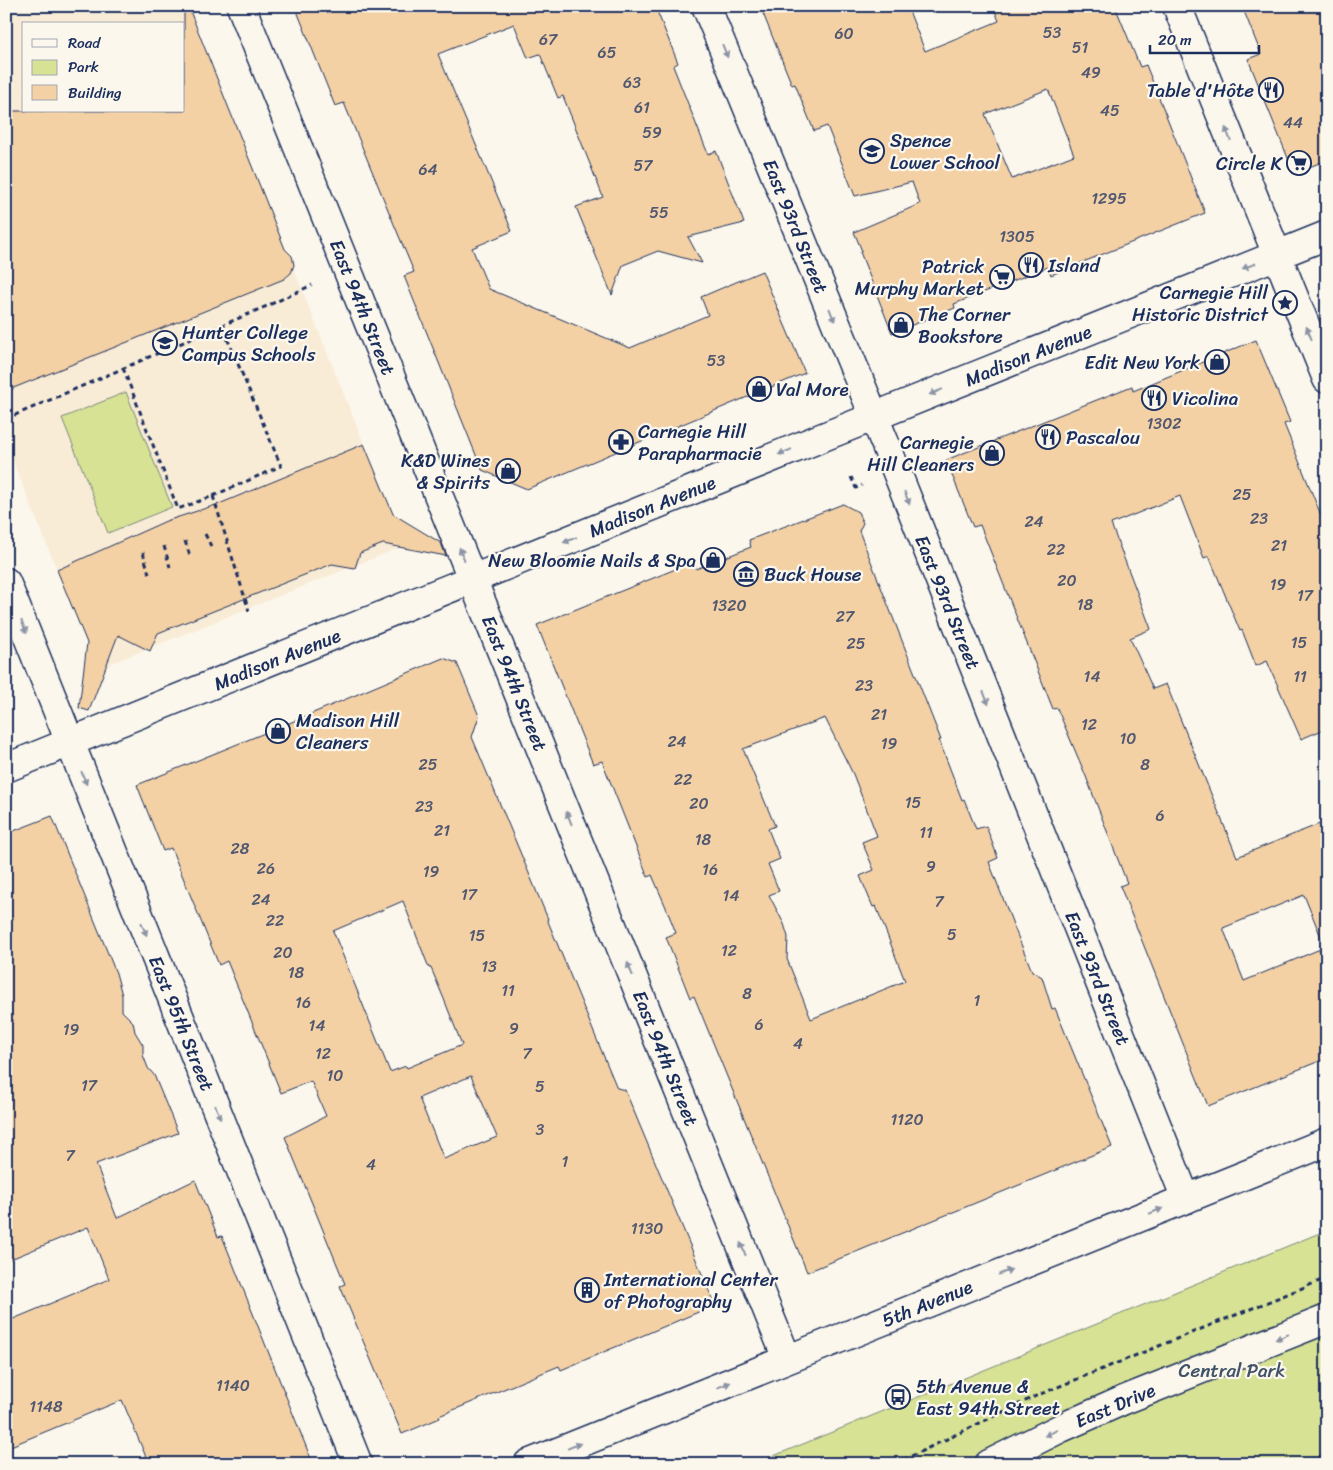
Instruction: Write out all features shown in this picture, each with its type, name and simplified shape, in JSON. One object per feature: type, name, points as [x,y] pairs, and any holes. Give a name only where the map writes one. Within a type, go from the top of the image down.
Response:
[{"type":"street","name":"East 94th Street","points":[[241,6],[788,1359]]},
{"type":"street","name":"East 93rd Street","points":[[706,6],[907,498],[1186,1199]]},
{"type":"street","points":[[1177,6],[1327,379]]},
{"type":"street","name":"Madison Avenue","points":[[6,768],[1327,235]]},
{"type":"street","name":"East 95th Street","points":[[6,582],[358,1464]]},
{"type":"street","name":"5th Avenue","points":[[528,1464],[1327,1142]]},
{"type":"street","name":"East Drive","points":[[989,1464],[1061,1428],[1124,1400],[1327,1319]]},
{"type":"path","points":[[6,419],[312,285]]},
{"type":"path","points":[[123,368],[178,509],[213,496],[281,466],[222,326]]},
{"type":"path","points":[[851,477],[856,488],[862,485]]},
{"type":"path","points":[[213,496],[248,611]]},
{"type":"path","points":[[205,534],[212,546]]},
{"type":"path","points":[[185,541],[190,556]]},
{"type":"path","points":[[164,546],[170,567]]},
{"type":"path","points":[[143,552],[149,574]]},
{"type":"path","points":[[895,1464],[1038,1395],[1327,1278]]},
{"type":"path","points":[[1301,1464],[1327,1454]]},
{"type":"shaded area","name":"Hunter College Campus Schools","points":[[6,6],[188,6],[396,520],[404,546],[102,667],[85,657],[88,647],[6,444]]},
{"type":"green space","points":[[126,392],[172,507],[108,533],[62,418]]},
{"type":"green space","name":"Central Park","points":[[1327,1230],[1327,1464],[754,1464]]},
{"type":"building","points":[[184,6],[188,6],[285,249],[292,256],[294,265],[291,273],[284,279],[6,391],[6,111],[185,112]]},
{"type":"building","points":[[295,6],[655,6],[678,63],[673,66],[708,154],[716,151],[744,223],[688,237],[702,263],[658,251],[623,265],[612,295],[576,207],[603,197],[563,96],[558,98],[540,54],[528,58],[514,24],[438,54],[512,231],[472,248],[489,289],[630,348],[708,315],[701,297],[762,271],[805,373],[527,489],[482,470],[404,276],[414,272],[344,103],[335,106]]},
{"type":"building","points":[[760,6],[907,6],[925,51],[999,21],[993,6],[1115,6],[1140,67],[1146,65],[1205,213],[1051,275],[1048,267],[954,304],[955,308],[892,333],[854,232],[920,204],[912,182],[855,196],[827,126],[814,131],[795,84],[792,85]],"holes":[[[1048,89],[1074,155],[1012,179],[985,114]]]},
{"type":"building","points":[[1242,6],[1327,6],[1327,160],[1294,173],[1248,59],[1261,54]]},
{"type":"building","points":[[1256,340],[1290,422],[1284,424],[1327,530],[1327,728],[1301,739],[1267,661],[1256,666],[1209,556],[1204,558],[1180,496],[1111,524],[1151,629],[1130,638],[1153,689],[1166,684],[1237,857],[1327,821],[1327,1058],[1208,1106],[1120,886],[1127,883],[1085,774],[1057,708],[1053,709],[980,525],[973,527],[946,460],[1132,386],[1133,391]],"holes":[[[1304,895],[1325,947],[1244,981],[1223,928]]]},
{"type":"building","points":[[364,444],[393,514],[441,543],[446,556],[383,544],[360,553],[355,568],[332,564],[158,633],[150,651],[118,635],[89,711],[79,708],[87,643],[57,570],[166,521],[219,504]]},
{"type":"building","points":[[843,504],[858,512],[863,523],[859,531],[941,740],[939,740],[962,800],[964,799],[976,829],[986,826],[998,858],[989,862],[1014,927],[1032,971],[1042,977],[1052,1009],[1055,1008],[1112,1147],[807,1272],[694,996],[690,998],[666,937],[676,933],[665,905],[652,875],[648,877],[602,761],[593,764],[537,625],[693,562],[696,569],[751,547],[749,540]],"holes":[[[825,718],[853,774],[877,836],[862,842],[874,870],[860,876],[873,907],[876,906],[905,981],[811,1019],[787,959],[788,937],[784,924],[769,895],[779,891],[768,864],[780,859],[768,829],[775,826],[743,749]]]},
{"type":"building","points":[[443,658],[457,663],[479,716],[472,737],[617,1088],[625,1090],[715,1305],[561,1370],[559,1366],[439,1416],[440,1418],[402,1434],[340,1286],[345,1284],[285,1137],[326,1116],[311,1081],[281,1093],[227,961],[219,965],[171,848],[163,851],[137,785]],"holes":[[[403,901],[462,1045],[407,1068],[406,1066],[390,1072],[333,931]],[[471,1076],[497,1137],[444,1159],[419,1098]]]},
{"type":"building","points":[[52,816],[116,973],[122,995],[122,1011],[133,1022],[135,1032],[143,1045],[143,1055],[148,1068],[154,1075],[178,1133],[96,1164],[117,1218],[195,1180],[218,1237],[222,1236],[313,1464],[149,1464],[122,1400],[6,1448],[6,1322],[109,1279],[88,1227],[6,1261],[6,834]]},
{"type":"place","name":"Table d'Hôte","points":[[1271,90]]},
{"type":"place","name":"Spence Lower School","points":[[872,151]]},
{"type":"place","name":"Circle K","points":[[1299,163]]},
{"type":"place","name":"Island","points":[[1031,265]]},
{"type":"place","name":"Patrick Murphy Market","points":[[1002,277]]},
{"type":"place","name":"Carnegie Hill Historic District","points":[[1285,303]]},
{"type":"place","name":"The Corner Bookstore","points":[[901,325]]},
{"type":"place","name":"Hunter College Campus Schools","points":[[165,343]]},
{"type":"place","name":"Edit New York","points":[[1217,362]]},
{"type":"place","name":"Val More","points":[[759,389]]},
{"type":"place","name":"Vicolina","points":[[1154,398]]},
{"type":"place","name":"Pascalou","points":[[1048,437]]},
{"type":"place","name":"Carnegie Hill Parapharmacie","points":[[621,442]]},
{"type":"place","name":"Carnegie Hill Cleaners","points":[[992,453]]},
{"type":"place","name":"K&D Wines & Spirits","points":[[508,471]]},
{"type":"place","name":"New Bloomie Nails & Spa","points":[[713,560]]},
{"type":"place","name":"Buck House","points":[[746,574]]},
{"type":"place","name":"Madison Hill Cleaners","points":[[278,731]]},
{"type":"place","name":"International Center of Photography","points":[[587,1290]]},
{"type":"place","name":"5th Avenue & East 94th Street","points":[[898,1397]]}]
